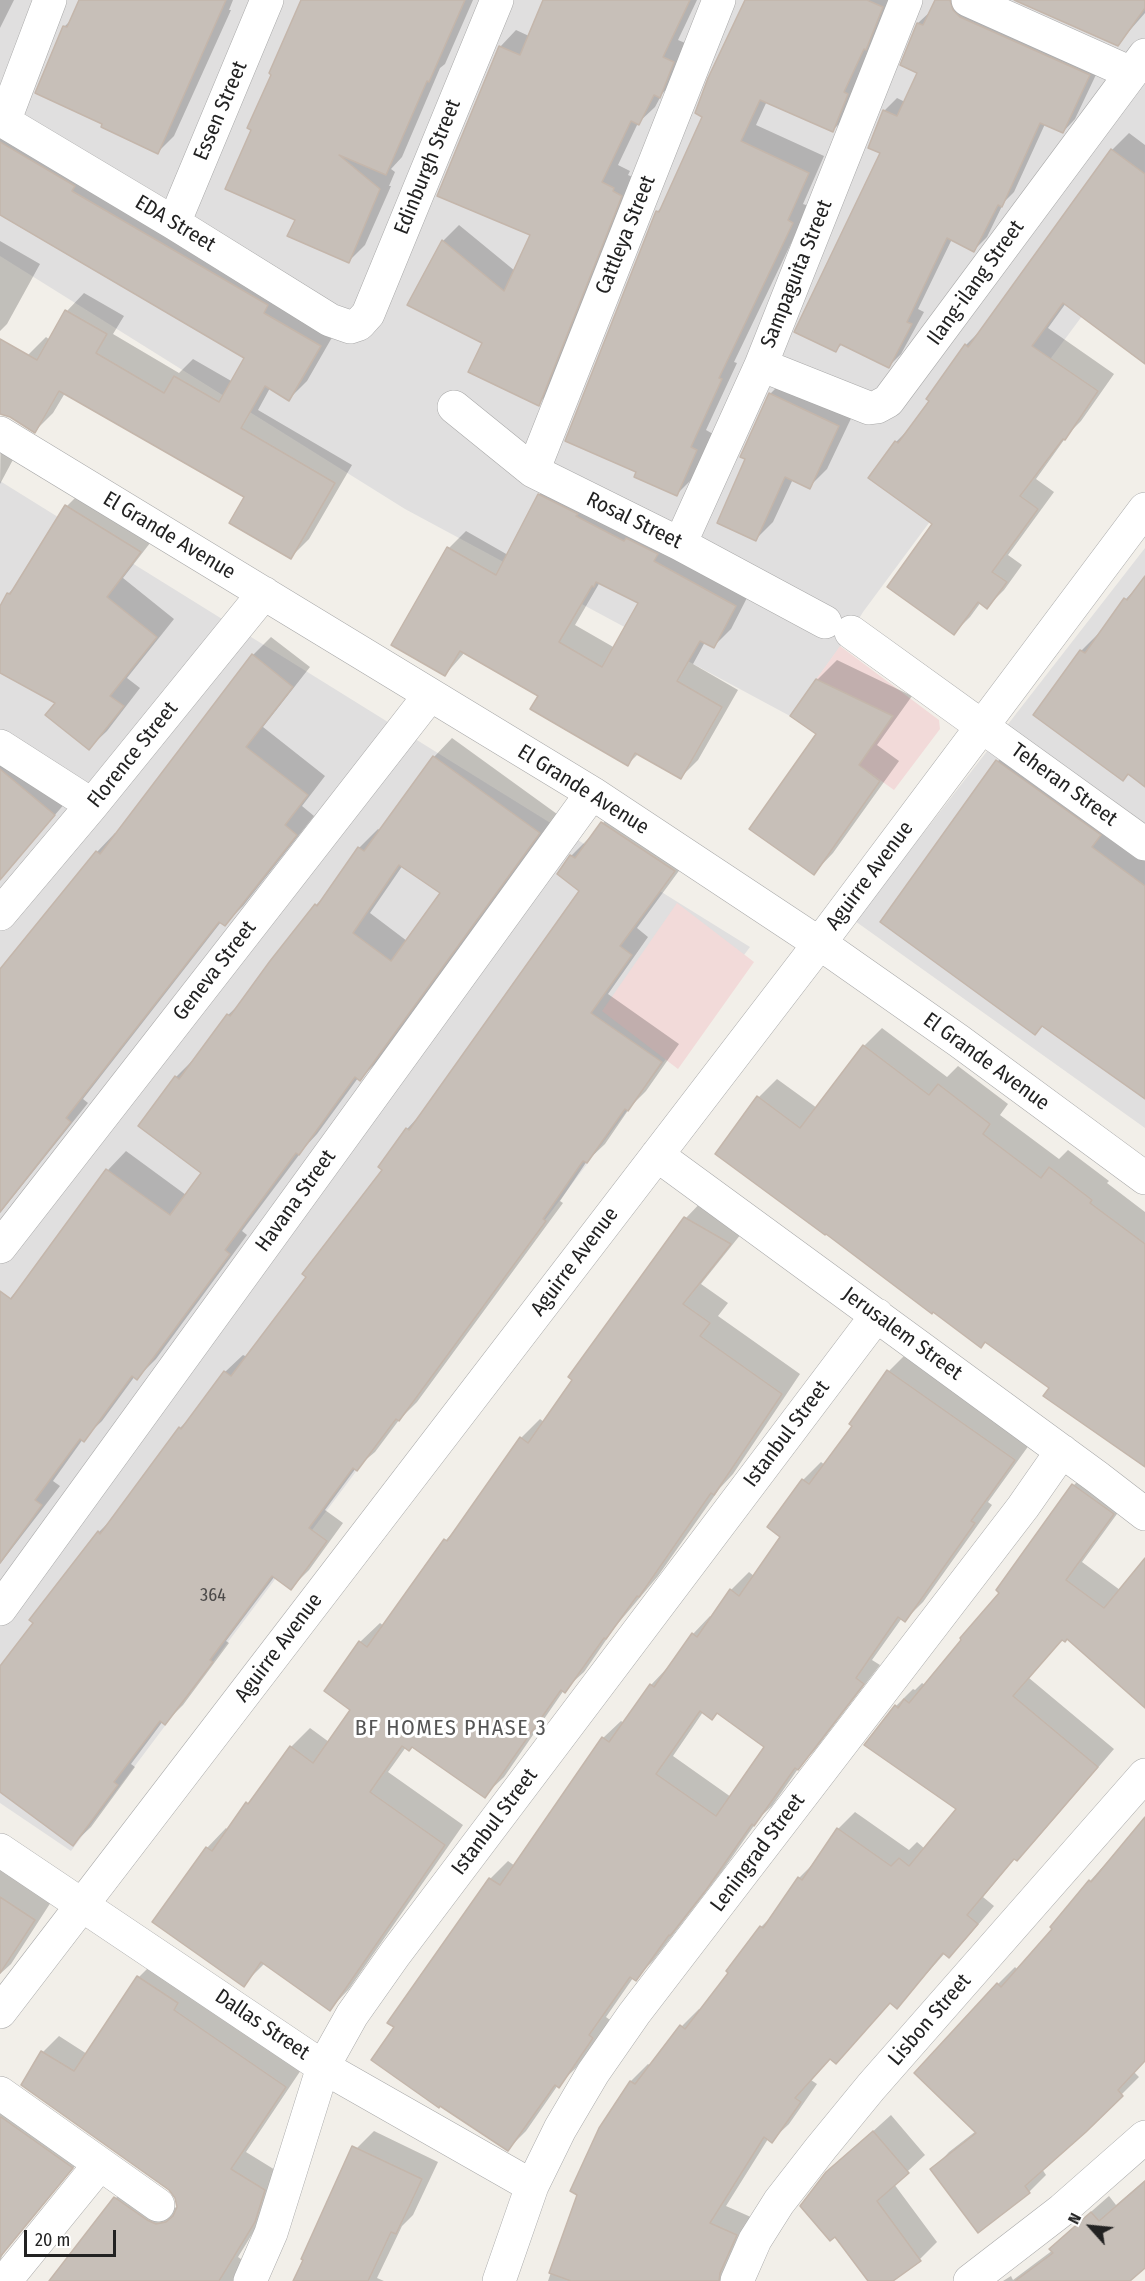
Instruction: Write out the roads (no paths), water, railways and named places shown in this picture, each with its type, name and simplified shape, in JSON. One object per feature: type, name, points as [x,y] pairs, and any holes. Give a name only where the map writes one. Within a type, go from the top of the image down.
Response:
[{"type":"street","points":[[2,121],[50,0]]},
{"type":"street","name":"Essen Street","points":[[174,223],[267,0]]},
{"type":"street","name":"Edinburgh Street","points":[[351,327],[359,324],[368,314],[497,0]]},
{"type":"street","name":"Cattleya Street","points":[[533,471],[719,0]]},
{"type":"street","points":[[968,0],[1138,64]]},
{"type":"street","name":"Sampaguita Street","points":[[680,544],[761,365],[903,1]]},
{"type":"street","name":"Ilang-ilang Street","points":[[761,365],[869,408],[877,407],[888,401],[1138,64]]},
{"type":"street","name":"EDA Street","points":[[2,121],[174,223],[330,320],[351,327]]},
{"type":"street","name":"Rosal Street","points":[[454,407],[533,471],[680,544],[838,627],[982,727]]},
{"type":"street","name":"El Grande Avenue","points":[[0,434],[592,794],[819,944],[959,1041],[1145,1178]]},
{"type":"street","name":"Aguirre Avenue","points":[[0,2012],[819,944],[1145,509]]},
{"type":"street","name":"Florence Street","points":[[0,914],[92,805],[264,593]]},
{"type":"street","name":"Geneva Street","points":[[0,1247],[430,695]]},
{"type":"street","name":"Teheran Street","points":[[982,727],[1145,844]]},
{"type":"street","points":[[0,746],[92,805]]},
{"type":"street","name":"Havana Street","points":[[0,1608],[592,794]]},
{"type":"street","name":"Jerusalem Street","points":[[657,1155],[1145,1514]]},
{"type":"street","name":"Istanbul Street","points":[[250,2281],[271,2233],[323,2067],[352,2014],[877,1315]]},
{"type":"street","name":"Leningrad Street","points":[[499,2281],[532,2186],[560,2129],[593,2073],[634,2014],[1023,1507],[1062,1451]]},
{"type":"street","name":"Lisbon Street","points":[[736,2281],[754,2240],[828,2139],[1145,1775]]},
{"type":"street","name":"Dallas Street","points":[[0,1850],[323,2067],[532,2186]]},
{"type":"street","points":[[0,2093],[158,2205]]},
{"type":"street","points":[[970,2281],[1062,2210],[1145,2138]]},
{"type":"street","points":[[5,2281],[100,2164]]},
{"type":"district","name":"BF HOMES PHASE 3","points":[[451,1729]]}]
